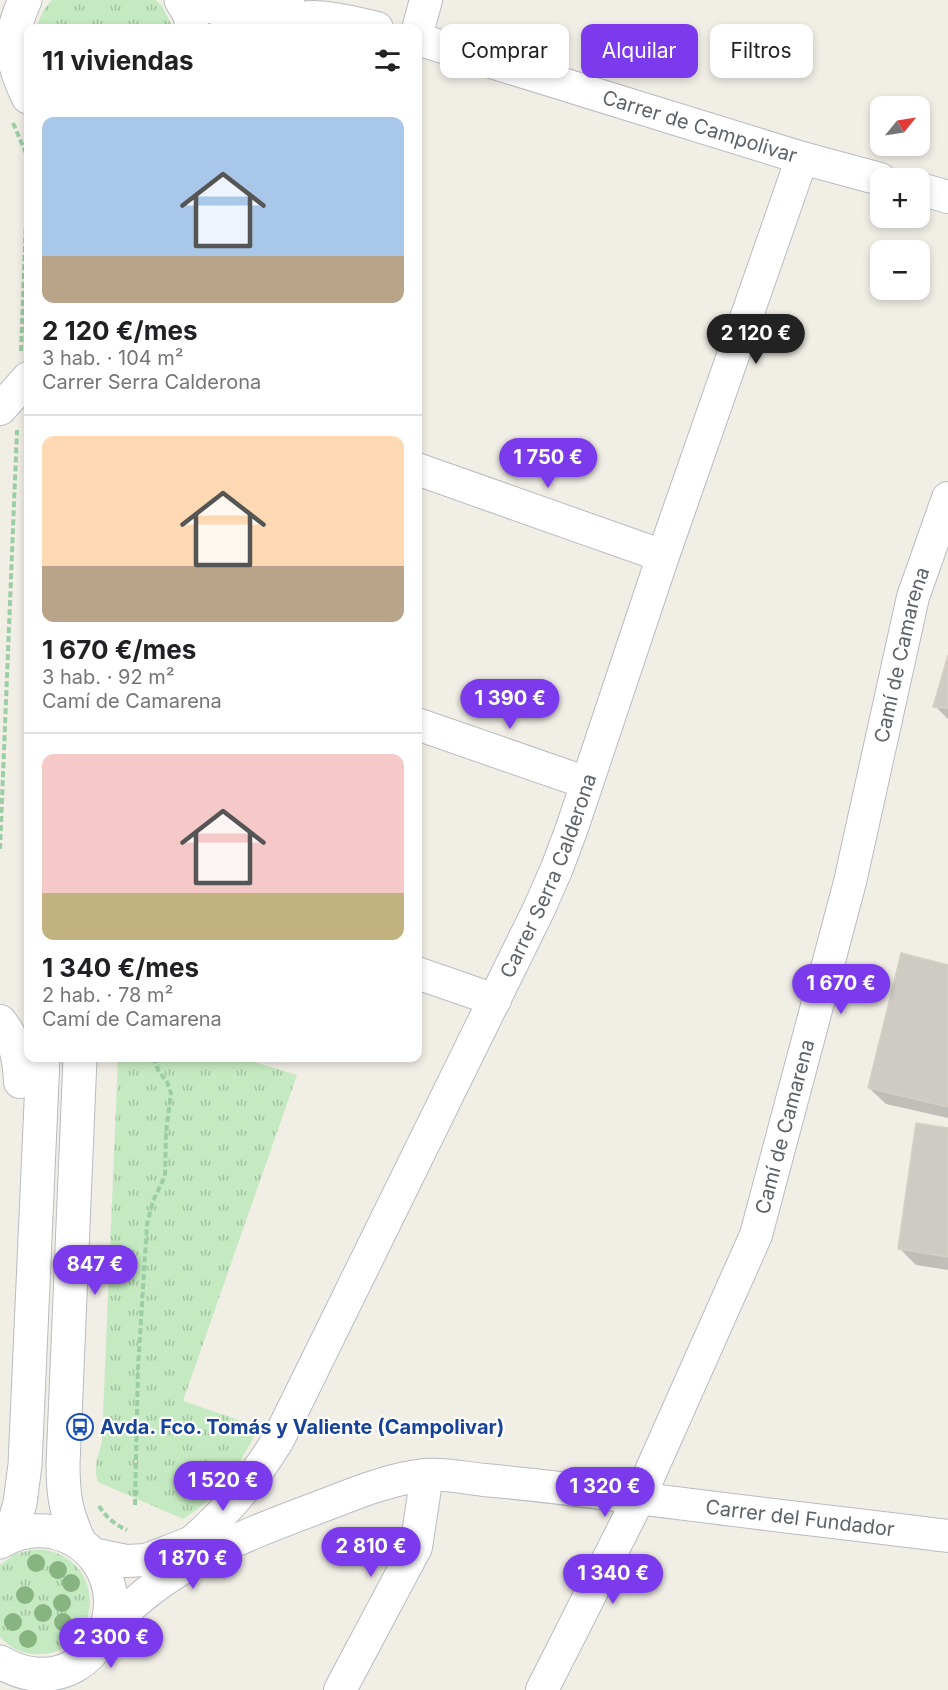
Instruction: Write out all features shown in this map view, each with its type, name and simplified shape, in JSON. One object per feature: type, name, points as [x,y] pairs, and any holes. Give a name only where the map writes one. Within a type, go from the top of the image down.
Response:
[{"type":"main road","points":[[24,89],[6,41],[25,0]]},
{"type":"main road","points":[[181,0],[191,24]]},
{"type":"main road","points":[[2,1541],[16,1517],[23,1482],[44,1062]]},
{"type":"main road","points":[[0,1662],[16,1670],[36,1674],[56,1672],[66,1678],[92,1652],[105,1633],[111,1613],[111,1592],[105,1571],[86,1548],[70,1523],[65,1506],[63,1464],[80,1062]]},
{"type":"main road","points":[[20,1082],[17,1208],[34,1272]]},
{"type":"main road","points":[[2,1541],[22,1532],[42,1530],[62,1534],[86,1548]]},
{"type":"street","points":[[194,0],[229,12],[298,0]]},
{"type":"street","points":[[320,0],[339,5],[367,24]]},
{"type":"street","points":[[419,24],[426,0]]},
{"type":"street","points":[[270,24],[318,16],[358,24]]},
{"type":"street","name":"Carrer de Campolivar","points":[[422,41],[802,158],[870,176]]},
{"type":"street","name":"Carrer Serra Calderona","points":[[192,1542],[237,1499],[258,1472],[278,1440],[495,999],[557,867],[802,158]]},
{"type":"street","points":[[930,192],[948,196]]},
{"type":"street","points":[[422,471],[663,556]]},
{"type":"street","name":"Camí de Camarena","points":[[542,1690],[639,1498],[756,1235],[850,882],[913,597],[948,498]]},
{"type":"street","points":[[422,726],[587,783]]},
{"type":"street","points":[[422,975],[495,999]]},
{"type":"street","points":[[0,1021],[14,1041],[20,1065],[20,1082]]},
{"type":"street","points":[[0,1036],[12,1051],[20,1082]]},
{"type":"street","points":[[340,1690],[416,1547],[427,1475]]},
{"type":"street","name":"Carrer del Fundador","points":[[105,1633],[132,1604],[170,1575],[199,1558],[264,1527],[352,1494],[399,1480],[427,1475],[573,1489],[948,1536]]},
{"type":"street","name":"Carrer del Fundador","points":[[86,1548],[126,1561],[146,1560],[192,1542],[264,1527]]},
{"type":"path","points":[[0,849],[16,391],[24,243]]},
{"type":"path","points":[[135,1505],[138,1368],[147,1224],[153,1201],[165,1176],[166,1132],[171,1093],[155,1062]]},
{"type":"green space","points":[[52,0],[156,0],[162,6],[171,24],[37,24]]},
{"type":"green space","points":[[118,1062],[254,1062],[297,1075],[183,1401],[259,1427],[244,1455],[218,1490],[183,1519],[98,1482],[96,1465],[102,1439]]},
{"type":"green space","points":[[31,1550],[48,1550],[66,1558],[78,1569],[86,1582],[90,1597],[89,1612],[74,1640],[59,1650],[46,1654],[32,1654],[19,1650],[7,1644],[0,1637],[0,1565],[15,1554]]},
{"type":"building","points":[[948,655],[948,708],[933,707]]},
{"type":"building","points":[[901,953],[948,965],[948,1107],[868,1088]]},
{"type":"building","points":[[916,1123],[948,1128],[948,1257],[898,1249]]},
{"type":"place","name":"Avda. Fco. Tomás y Valiente (Campolivar)","points":[[80,1427]]}]
